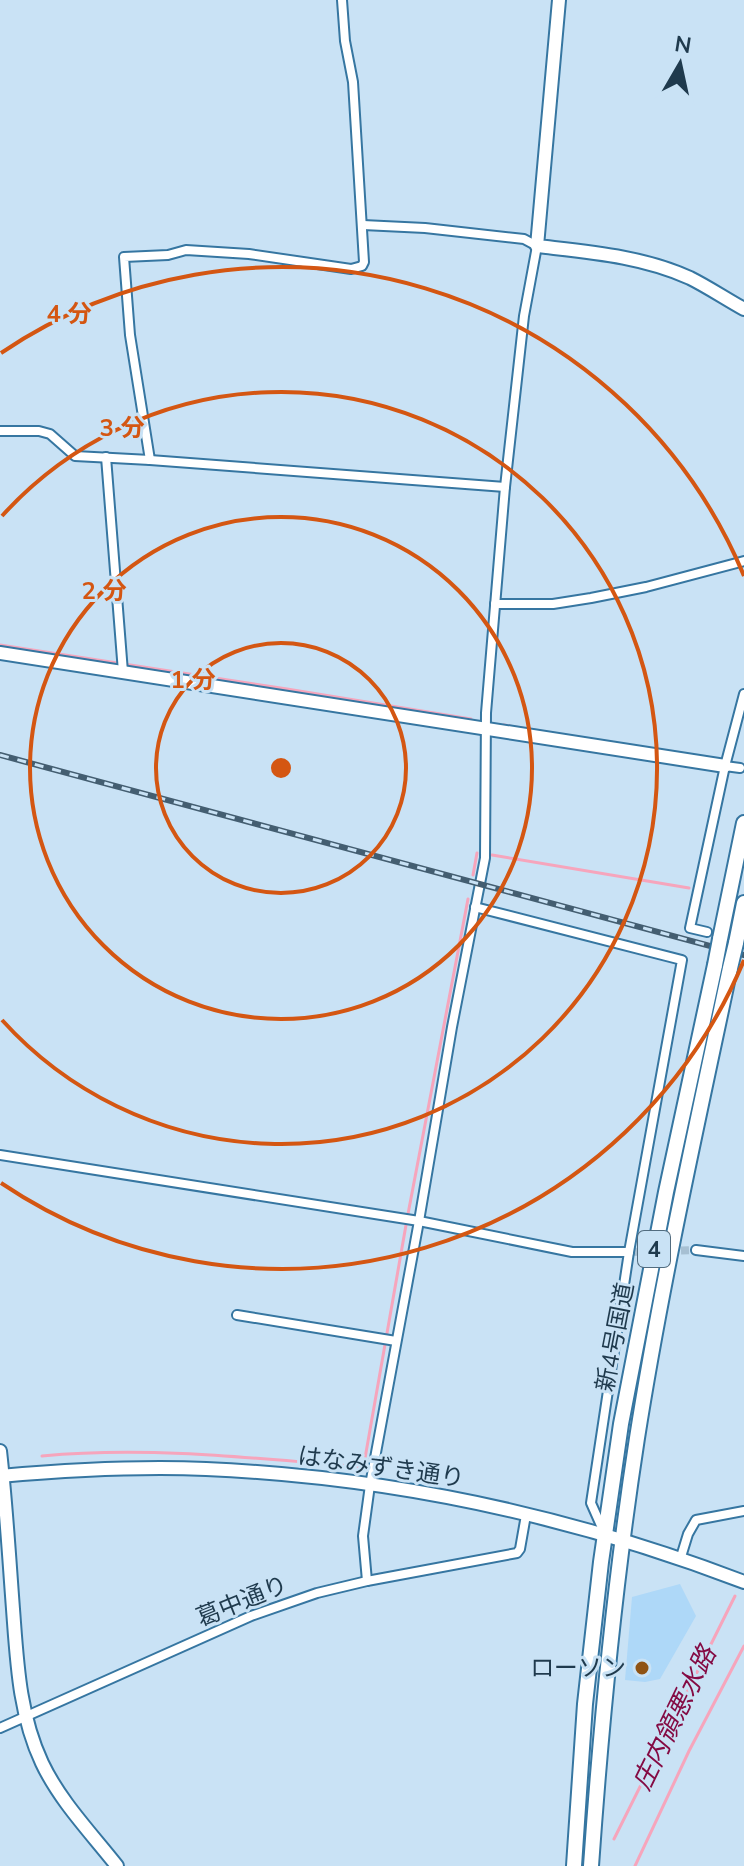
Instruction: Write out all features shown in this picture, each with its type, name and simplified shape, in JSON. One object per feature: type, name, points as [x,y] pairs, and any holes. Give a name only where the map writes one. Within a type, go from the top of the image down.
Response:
[{"type":"highway","name":"新4号国道","points":[[591,1866],[602,1718],[638,1436],[722,967],[714,936],[744,823]]},
{"type":"highway","name":"新4号国道","points":[[574,1866],[585,1704],[604,1534],[631,1368],[666,1192],[722,967],[736,943],[744,903]]},
{"type":"street","points":[[150,460],[130,335],[124,257],[168,255],[186,250],[249,254],[351,269],[362,266],[364,262],[353,82],[345,41],[342,0]]},
{"type":"street","points":[[367,1581],[363,1536],[370,1485],[485,858],[485,728],[505,487],[524,316],[537,246],[559,0]]},
{"type":"street","points":[[363,225],[524,239],[537,246],[617,256],[690,278],[744,309]]},
{"type":"street","points":[[0,431],[50,434],[75,456],[505,487]]},
{"type":"street","points":[[106,457],[123,672]]},
{"type":"street","points":[[495,604],[553,604],[591,598],[744,561]]},
{"type":"street","points":[[0,653],[740,768]]},
{"type":"street","points":[[714,936],[690,928],[744,694]]},
{"type":"street","points":[[475,907],[682,960],[629,1252],[591,1503],[604,1534]]},
{"type":"street","points":[[0,1155],[419,1221],[539,1247],[572,1252],[629,1252]]},
{"type":"street","points":[[696,1250],[744,1256]]},
{"type":"street","points":[[237,1315],[396,1341]]},
{"type":"street","points":[[0,1451],[18,1676],[31,1739],[61,1796],[117,1866]]},
{"type":"street","name":"はなみずき通り","points":[[1,1476],[73,1471],[204,1469],[370,1485],[474,1503],[604,1534],[744,1582]]},
{"type":"street","points":[[680,1560],[696,1520],[744,1511]]},
{"type":"street","name":"葛中通り","points":[[0,1728],[251,1616],[317,1593],[513,1555],[520,1549],[526,1515]]},
{"type":"shaded area","points":[[680,1584],[696,1616],[660,1679],[645,1682],[625,1680],[632,1597]]},
{"type":"waterway","points":[[0,645],[471,719]]},
{"type":"waterway","points":[[504,725],[587,739]]},
{"type":"waterway","points":[[473,875],[477,853]]},
{"type":"waterway","points":[[492,855],[689,888]]},
{"type":"waterway","points":[[408,1214],[468,899]]},
{"type":"waterway","points":[[42,1456],[121,1452],[240,1457],[359,1467],[364,1464],[406,1225]]},
{"type":"waterway","name":"庄内領悪水路","points":[[614,1839],[735,1596]]},
{"type":"waterway","points":[[635,1866],[689,1751],[744,1646]]},
{"type":"tunnel","points":[[707,932],[744,941]]},
{"type":"tunnel","points":[[669,1251],[696,1250]]},
{"type":"tunnel","points":[[629,1252],[656,1251]]},
{"type":"railway","points":[[0,755],[744,955]]},
{"type":"place","name":"ローソン","points":[[642,1668]]}]
